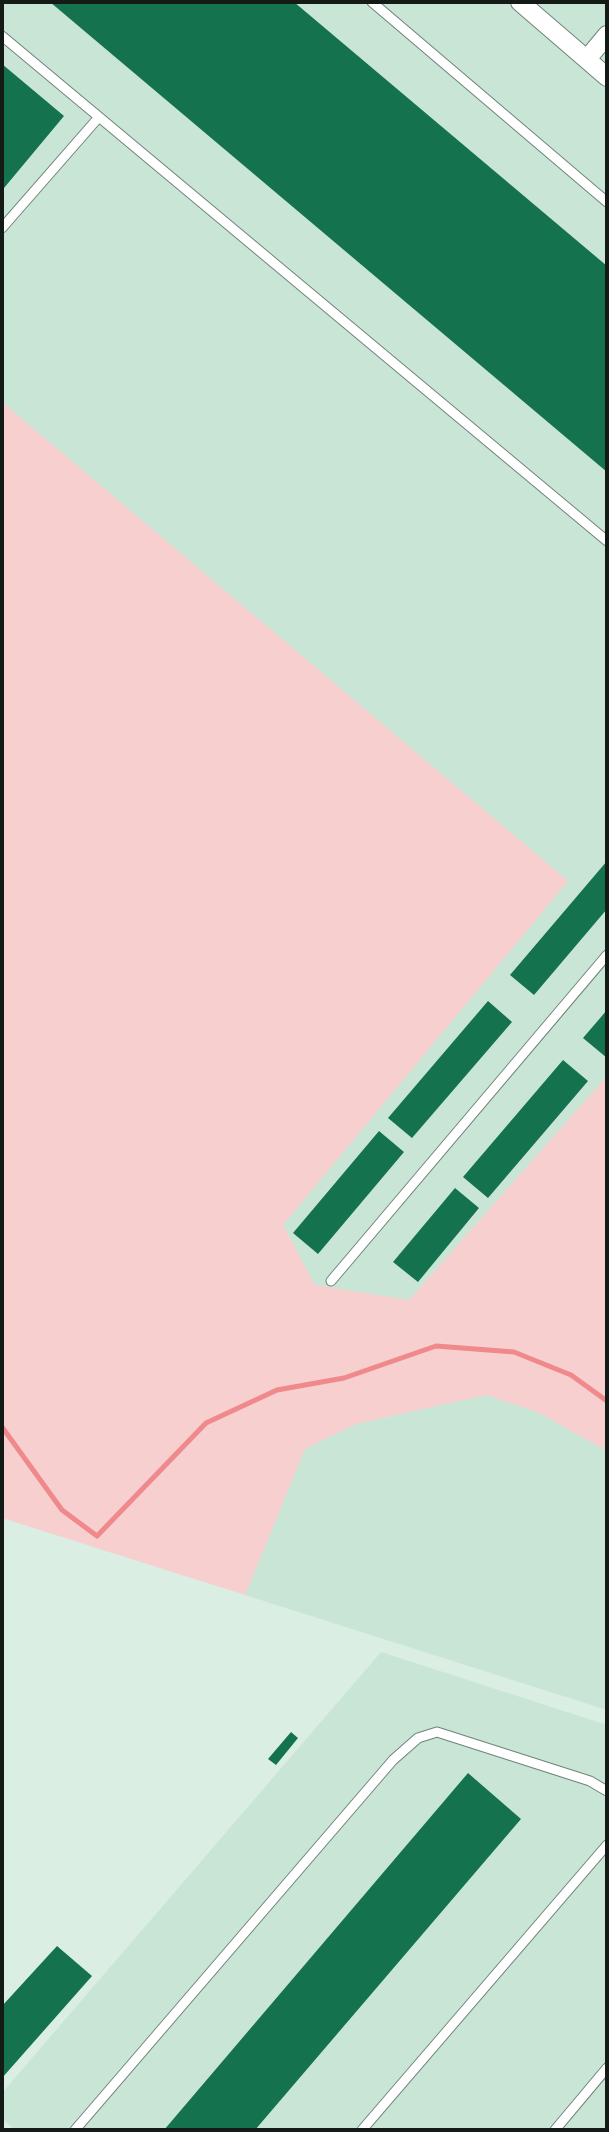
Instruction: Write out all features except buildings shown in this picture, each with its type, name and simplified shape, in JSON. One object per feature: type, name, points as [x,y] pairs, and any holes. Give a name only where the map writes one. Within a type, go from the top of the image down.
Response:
[{"type":"street","points":[[520,2],[607,77]]},
{"type":"street","points":[[587,59],[607,35]]},
{"type":"lane","points":[[372,2],[607,202]]},
{"type":"lane","points":[[2,36],[607,541]]},
{"type":"lane","points":[[2,228],[99,117]]},
{"type":"lane","points":[[331,1281],[607,955]]},
{"type":"lane","points":[[75,2130],[393,1760],[418,1738],[437,1732],[590,1781],[607,1791]]},
{"type":"lane","points":[[362,2130],[607,1845]]},
{"type":"lane","points":[[555,2130],[607,2068]]},
{"type":"shaded area","points":[[2,2],[607,2],[607,1076],[409,1300],[315,1286],[283,1225],[568,881],[2,402]]},
{"type":"shaded area","points":[[2,402],[568,881],[283,1225],[315,1285],[409,1300],[607,1076],[607,1451],[537,1412],[486,1395],[356,1424],[305,1449],[245,1595],[2,1518]]},
{"type":"shaded area","points":[[486,1395],[537,1412],[607,1451],[607,1710],[245,1595],[305,1448],[356,1424]]},
{"type":"shaded area","points":[[381,1652],[607,1725],[607,2130],[15,2130],[2,2119],[2,2093]]},
{"type":"waterway","points":[[2,1427],[62,1510],[97,1536],[206,1423],[277,1390],[344,1378],[436,1346],[514,1352],[571,1375],[607,1401]]}]
